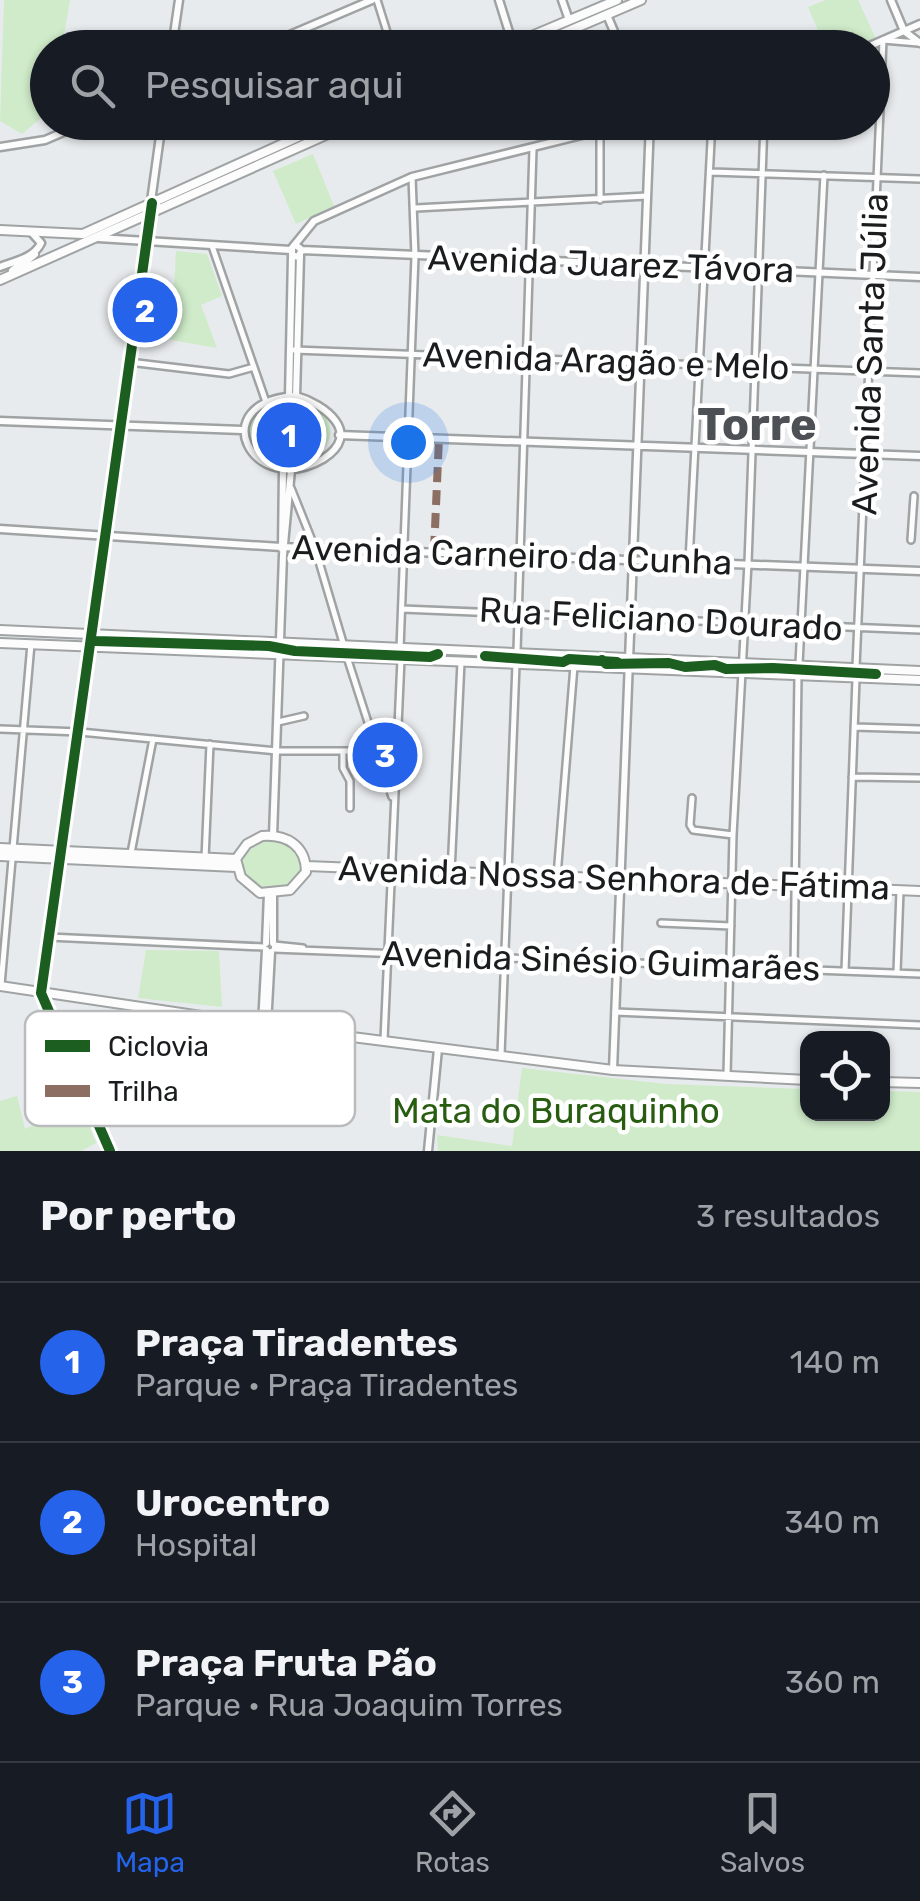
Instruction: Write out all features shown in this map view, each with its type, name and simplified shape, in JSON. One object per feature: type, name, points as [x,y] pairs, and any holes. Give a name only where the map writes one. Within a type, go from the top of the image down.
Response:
[{"type":"main road","points":[[546,30],[617,0]]},
{"type":"main road","points":[[572,30],[641,0]]},
{"type":"main road","points":[[0,230],[83,234],[290,140]]},
{"type":"main road","points":[[3,278],[314,140]]},
{"type":"main road","points":[[3,278],[34,254]]},
{"type":"main road","points":[[0,630],[344,647],[461,662],[798,675],[920,671]]},
{"type":"main road","points":[[0,643],[347,657],[517,651],[799,664],[920,680]]},
{"type":"main road","points":[[274,836],[296,845],[307,866],[295,888],[271,894],[249,886],[236,863],[251,841],[274,836]]},
{"type":"main road","points":[[0,848],[13,853]]},
{"type":"main road","points":[[0,856],[13,853],[236,863]]},
{"type":"main road","points":[[60,855],[236,863]]},
{"type":"main road","name":"Avenida Nossa Senhora de Fátima","points":[[307,866],[920,890]]},
{"type":"main road","points":[[1,986],[166,1011]]},
{"type":"main road","points":[[355,1038],[613,1070],[800,1080]]},
{"type":"main road","points":[[890,1082],[920,1083]]},
{"type":"street","points":[[175,30],[179,0]]},
{"type":"street","points":[[302,30],[374,0],[385,30]]},
{"type":"street","points":[[498,0],[506,30]]},
{"type":"street","points":[[562,0],[569,20]]},
{"type":"street","points":[[891,0],[904,31],[920,43]]},
{"type":"street","points":[[607,15],[613,30]]},
{"type":"street","points":[[890,37],[920,24]]},
{"type":"street","points":[[890,40],[920,43]]},
{"type":"street","points":[[3,149],[45,140]]},
{"type":"street","points":[[48,1011],[40,993],[160,140]]},
{"type":"street","points":[[292,396],[297,251],[305,229],[314,221],[412,178],[572,140]]},
{"type":"street","points":[[600,140],[600,200]]},
{"type":"street","points":[[613,1070],[650,140]]},
{"type":"street","points":[[689,560],[712,140]]},
{"type":"street","points":[[727,1078],[733,835],[748,563],[764,140]]},
{"type":"street","name":"Avenida Santa Júlia","points":[[845,970],[878,140]]},
{"type":"street","points":[[517,651],[532,150]]},
{"type":"street","points":[[711,172],[920,179]]},
{"type":"street","points":[[799,664],[824,175]]},
{"type":"street","points":[[384,1042],[416,256],[412,178]]},
{"type":"street","points":[[416,208],[648,196]]},
{"type":"street","points":[[0,267],[34,254],[40,244],[32,233]]},
{"type":"street","name":"Avenida Juarez Távora","points":[[96,238],[297,251],[920,277]]},
{"type":"street","points":[[212,246],[266,402]]},
{"type":"street","name":"Avenida Aragão e Melo","points":[[295,350],[920,374]]},
{"type":"street","points":[[129,362],[229,374],[254,368]]},
{"type":"street","points":[[292,396],[324,407],[336,421],[339,435],[327,456],[287,469],[256,457],[247,448],[242,430],[251,412],[266,402],[292,396]]},
{"type":"street","points":[[0,420],[242,430]]},
{"type":"street","points":[[339,435],[920,456]]},
{"type":"street","points":[[287,469],[344,647]]},
{"type":"street","points":[[274,836],[287,469]]},
{"type":"street","points":[[283,550],[291,488]]},
{"type":"street","points":[[911,540],[916,516],[914,496]]},
{"type":"street","name":"Avenida Carneiro da Cunha","points":[[0,529],[283,550],[404,550],[920,571]]},
{"type":"street","name":"Rua Feliciano Dourado","points":[[402,609],[920,630]]},
{"type":"street","points":[[1,986],[32,644]]},
{"type":"street","points":[[347,657],[393,800]]},
{"type":"street","points":[[451,872],[461,662]]},
{"type":"street","points":[[501,1055],[516,664]]},
{"type":"street","points":[[556,876],[574,666]]},
{"type":"street","points":[[794,968],[798,675]]},
{"type":"street","points":[[278,722],[304,716]]},
{"type":"street","points":[[854,726],[920,729]]},
{"type":"street","points":[[0,730],[76,731],[277,751],[375,752]]},
{"type":"street","points":[[130,856],[153,738]]},
{"type":"street","points":[[205,859],[210,744]]},
{"type":"street","points":[[343,751],[343,768],[350,781],[350,808]]},
{"type":"street","points":[[852,777],[920,778]]},
{"type":"street","points":[[692,798],[692,829],[733,835]]},
{"type":"street","points":[[896,972],[900,890]]},
{"type":"street","points":[[265,1011],[271,894]]},
{"type":"street","points":[[661,923],[731,926]]},
{"type":"street","name":"Avenida Sinésio Guimarães","points":[[50,938],[920,974]]},
{"type":"street","points":[[615,1012],[920,1026]]},
{"type":"street","points":[[428,1151],[438,1048]]},
{"type":"street","points":[[99,1126],[110,1151]]},
{"type":"green space","points":[[4,0],[70,0],[65,30],[30,30],[30,127],[22,134],[0,121]]},
{"type":"green space","points":[[826,0],[858,0],[872,30],[818,30],[808,7]]},
{"type":"green space","points":[[313,154],[334,206],[296,224],[273,171]]},
{"type":"green space","points":[[176,251],[207,254],[222,296],[201,305],[217,348],[171,340]]},
{"type":"green space","points":[[298,400],[319,411],[329,424],[330,438],[310,460],[294,465],[276,464],[259,455],[249,443],[250,422],[267,406]]},
{"type":"green space","points":[[268,839],[287,844],[299,855],[303,868],[288,886],[259,888],[243,876],[245,857]]},
{"type":"green space","points":[[146,950],[219,951],[222,1007],[138,998]]},
{"type":"green space","name":"Mata do Buraquinho","points":[[522,1068],[666,1084],[800,1089],[800,1121],[890,1121],[890,1091],[920,1092],[920,1151],[438,1151],[437,1135],[512,1146]]},
{"type":"green space","points":[[17,1096],[25,1129],[89,1126],[96,1143],[81,1151],[0,1151],[0,1101]]},
{"type":"marked path","points":[[434,551],[439,438]]},
{"type":"cycle path","points":[[49,1011],[41,993],[152,203]]},
{"type":"cycle path","points":[[95,641],[269,646],[295,651],[430,657],[438,654]]},
{"type":"cycle path","points":[[485,656],[617,662]]},
{"type":"cycle path","points":[[602,660],[606,664],[669,663],[685,667],[715,665],[726,669],[876,674]]},
{"type":"cycle path","points":[[99,1126],[110,1151]]},
{"type":"place","name":"Urocentro","points":[[145,310]]},
{"type":"place","name":"Praça Tiradentes","points":[[289,435]]},
{"type":"place","name":"Praça Fruta Pão","points":[[385,755]]},
{"type":"district","name":"Torre","points":[[757,424]]}]
